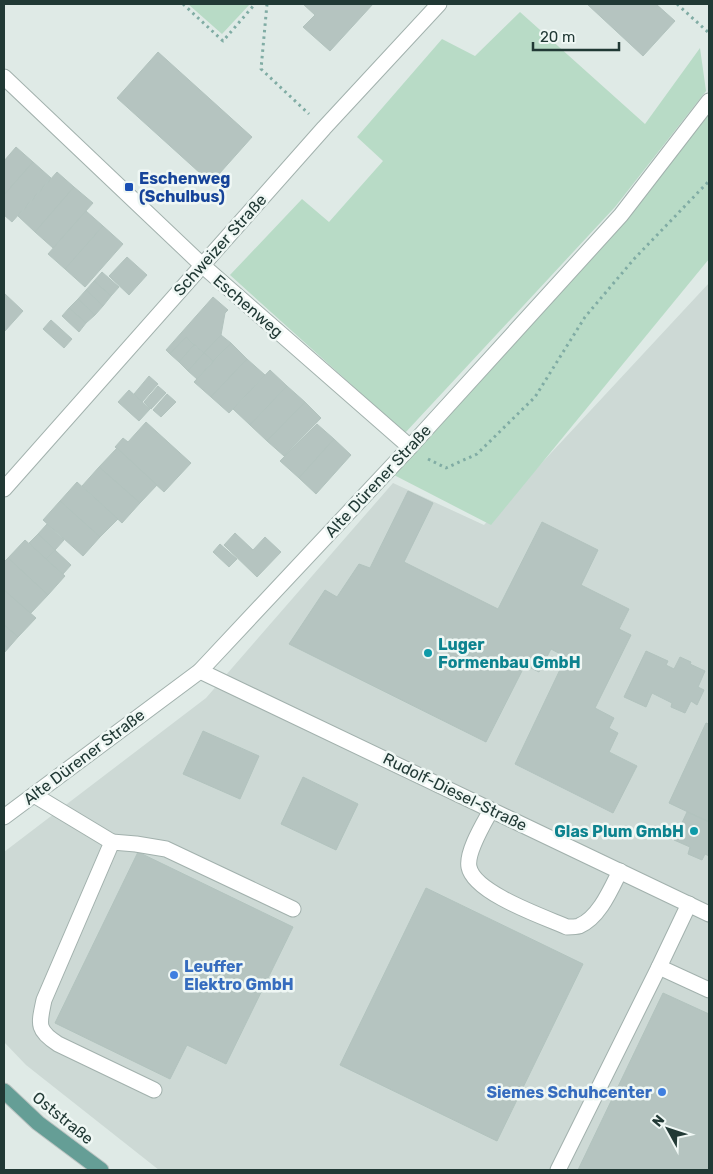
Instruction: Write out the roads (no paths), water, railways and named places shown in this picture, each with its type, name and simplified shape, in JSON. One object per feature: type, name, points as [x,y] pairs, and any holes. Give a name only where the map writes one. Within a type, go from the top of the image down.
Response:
[{"type":"main road","name":"Oststraße","points":[[4,1091],[38,1123],[94,1168]]},
{"type":"street","name":"Schweizer Straße","points":[[4,489],[324,128],[439,4]]},
{"type":"street","name":"Eschenweg","points":[[4,76],[202,265],[410,447]]},
{"type":"street","name":"Alte Dürener Straße","points":[[4,817],[200,671],[410,447],[621,215],[709,101]]},
{"type":"street","name":"Rudolf-Diesel-Straße","points":[[200,671],[709,914]]},
{"type":"street","points":[[34,795],[112,842],[166,849],[293,909]]},
{"type":"street","points":[[491,810],[471,849],[469,868],[481,885],[500,898],[567,927],[579,926],[600,908],[620,871]]},
{"type":"street","points":[[112,842],[44,1000],[39,1022],[45,1036],[58,1044],[154,1090]]},
{"type":"street","points":[[558,1170],[689,904]]},
{"type":"street","points":[[658,966],[709,990]]},
{"type":"place","name":"Eschenweg (Schulbus)","points":[[129,187]]},
{"type":"place","name":"Luger Formenbau GmbH","points":[[428,653]]},
{"type":"place","name":"Glas Plum GmbH","points":[[694,831]]},
{"type":"place","name":"Leuffer Elektro GmbH","points":[[174,975]]},
{"type":"place","name":"Siemes Schuhcenter","points":[[662,1092]]}]
